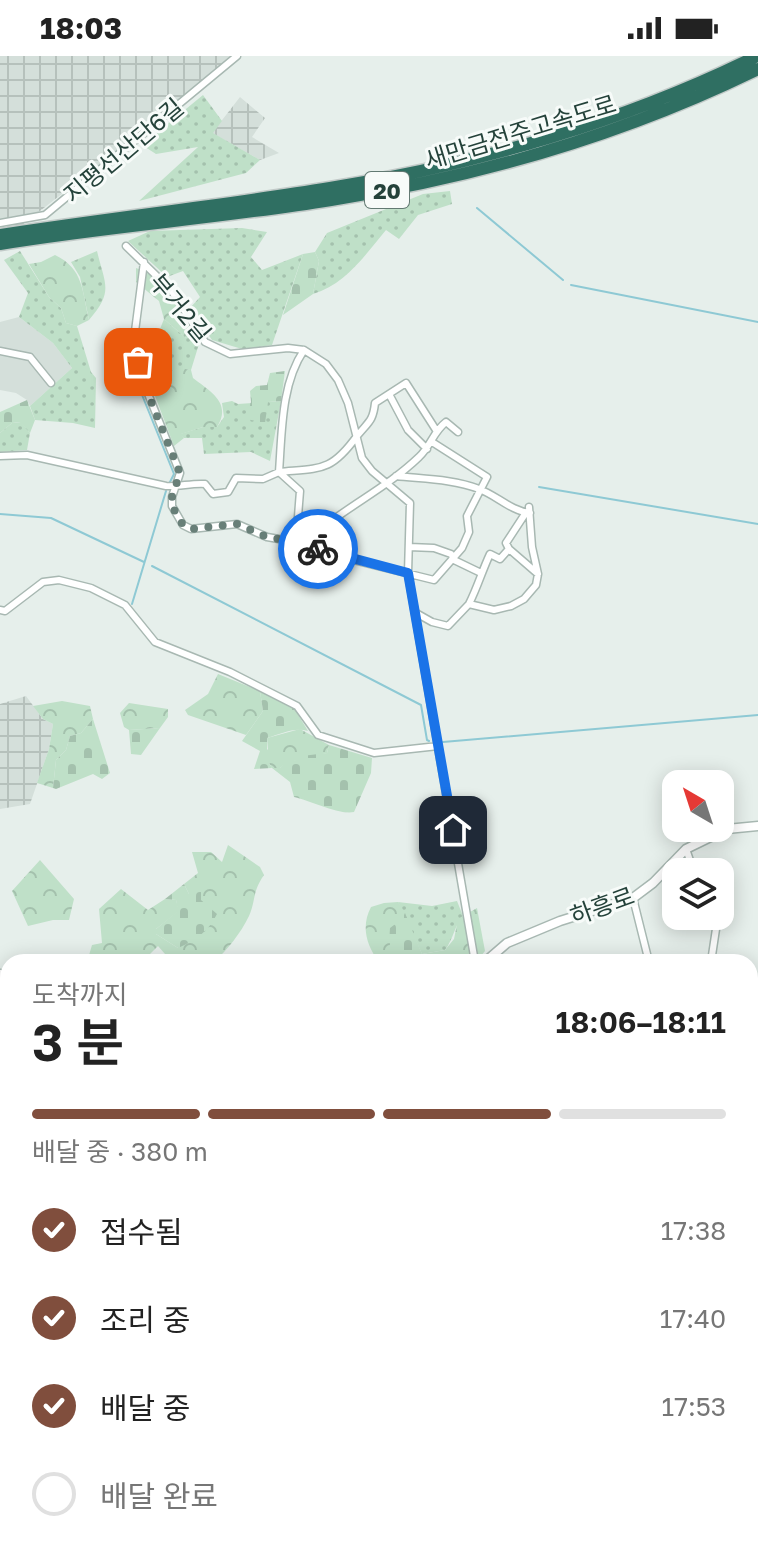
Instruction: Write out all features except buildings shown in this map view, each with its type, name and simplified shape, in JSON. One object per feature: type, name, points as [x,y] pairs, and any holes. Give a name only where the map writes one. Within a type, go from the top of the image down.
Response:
[{"type":"highway","name":"새만금전주고속도로","points":[[0,235],[332,188],[412,173],[554,135],[656,100],[757,56]]},
{"type":"highway","name":"새만금전주고속도로","points":[[0,244],[202,219],[416,184],[562,145],[665,109],[758,69]]},
{"type":"street","name":"지평선산단6길","points":[[0,223],[45,215],[237,56]]},
{"type":"street","name":"부거2길","points":[[126,246],[171,290],[205,342],[230,354],[288,348],[304,350]]},
{"type":"street","points":[[144,262],[134,339],[140,374],[180,473],[172,506],[183,525],[191,529],[237,524],[267,537],[434,580],[454,560],[469,532],[467,516],[487,477],[432,442]]},
{"type":"street","points":[[279,472],[283,419],[292,367],[304,350],[326,364],[338,380],[348,403],[362,458],[410,503],[408,573],[474,954]]},
{"type":"street","points":[[0,351],[30,357],[51,383]]},
{"type":"street","points":[[0,456],[27,455],[176,487],[186,483],[205,484],[213,494],[228,492],[236,478],[263,479],[279,472],[321,468],[339,459],[373,420],[375,403],[406,383],[436,430]]},
{"type":"street","points":[[389,394],[408,430],[427,449]]},
{"type":"street","points":[[341,557],[343,540],[333,527],[337,517],[388,485],[427,449],[436,430],[446,422],[458,432]]},
{"type":"street","points":[[279,472],[300,491],[296,542]]},
{"type":"street","points":[[396,476],[481,489],[499,502],[528,511]]},
{"type":"street","points":[[528,511],[506,543],[538,574]]},
{"type":"street","points":[[469,604],[494,610],[511,606],[526,597],[536,585],[538,574],[528,511]]},
{"type":"street","points":[[409,547],[434,548],[451,554],[454,560],[481,573]]},
{"type":"street","points":[[416,613],[448,626],[469,604],[490,554],[500,559],[509,549]]},
{"type":"street","points":[[0,610],[5,611],[43,582],[59,580],[91,588],[125,605],[155,642],[230,672],[297,706],[318,735],[374,753],[438,746]]},
{"type":"street","name":"하흥로","points":[[494,954],[507,943],[560,921],[633,898],[653,883],[686,849],[727,829],[758,826]]},
{"type":"street","points":[[686,849],[689,858]]},
{"type":"street","points":[[633,898],[647,954]]},
{"type":"street","points":[[712,954],[716,930]]},
{"type":"shaded area","points":[[0,56],[239,56],[13,232],[0,231]]},
{"type":"shaded area","points":[[240,97],[265,118],[252,137],[279,153],[260,160],[212,133]]},
{"type":"shaded area","points":[[19,317],[53,343],[72,368],[30,406],[16,393],[0,390],[0,322]]},
{"type":"shaded area","points":[[26,696],[43,719],[53,724],[49,749],[30,804],[0,809],[0,704]]},
{"type":"green space","points":[[203,95],[222,121],[213,133],[260,160],[246,173],[139,201],[198,147],[156,154],[142,145]]},
{"type":"green space","points":[[450,191],[452,204],[418,215],[399,239],[386,230],[345,276],[313,294],[319,261],[315,252],[327,233],[423,194]]},
{"type":"green space","points":[[242,228],[267,232],[251,257],[262,270],[303,254],[272,345],[242,349],[212,340],[190,308],[200,297],[183,271],[167,277],[128,241],[150,231]]},
{"type":"green space","points":[[20,251],[49,297],[61,308],[66,323],[77,326],[91,372],[96,378],[95,428],[35,420],[30,406],[72,368],[53,343],[19,317],[28,293],[4,260]]},
{"type":"green space","points":[[97,251],[105,280],[105,294],[89,320],[80,277],[71,262]]},
{"type":"green space","points":[[315,252],[319,261],[313,294],[283,315],[303,254]]},
{"type":"green space","points":[[55,255],[72,267],[80,282],[89,320],[77,326],[66,323],[61,308],[49,297],[29,264]]},
{"type":"green space","points":[[136,268],[155,278],[163,287],[195,336],[186,338],[164,319],[159,301],[136,282]]},
{"type":"green space","points":[[164,319],[186,338],[195,336],[199,344],[191,370],[168,372],[152,388],[144,359],[156,355],[154,344]]},
{"type":"green space","points":[[180,368],[191,370],[193,378],[217,399],[222,411],[217,427],[203,427],[181,434],[184,438],[174,446],[152,388],[160,375]]},
{"type":"green space","points":[[285,371],[281,401],[268,402],[265,423],[246,419],[251,402],[250,391],[256,386],[267,385],[270,373]]},
{"type":"green space","points":[[27,400],[35,420],[30,433],[20,422],[12,423],[0,433],[0,412]]},
{"type":"green space","points":[[232,401],[238,404],[281,401],[270,461],[251,452],[204,454],[202,438],[184,438],[180,434],[203,427],[217,427],[224,417],[222,403]]},
{"type":"green space","points":[[21,422],[30,433],[27,450],[0,452],[0,433],[12,423]]},
{"type":"green space","points":[[218,674],[260,691],[263,711],[246,735],[188,715],[185,710],[208,694]]},
{"type":"green space","points":[[260,691],[294,708],[308,731],[293,730],[267,738],[267,749],[273,755],[269,763],[272,768],[254,769],[260,751],[242,741],[263,711]]},
{"type":"green space","points":[[62,701],[90,706],[93,719],[81,733],[70,736],[66,750],[56,760],[53,788],[37,783],[49,749],[53,724],[43,719],[33,706]]},
{"type":"green space","points":[[129,703],[168,709],[168,717],[160,728],[129,730],[124,727],[120,713]]},
{"type":"green space","points":[[93,719],[110,773],[102,779],[93,774],[53,788],[56,760],[66,750],[70,736],[81,733]]},
{"type":"green space","points":[[160,728],[141,755],[131,754],[129,730]]},
{"type":"green space","points":[[300,729],[329,745],[327,753],[272,768],[267,738]]},
{"type":"green space","points":[[329,745],[372,758],[371,773],[354,812],[333,810],[294,797],[290,782],[272,768],[280,768],[289,758],[294,761],[302,756],[327,753]]},
{"type":"green space","points":[[228,845],[260,867],[264,875],[246,922],[221,954],[165,954],[158,946],[150,954],[89,954],[92,945],[102,943],[99,909],[121,889],[148,910],[165,899],[176,900],[179,911],[156,929],[156,934],[178,948],[189,894],[184,884],[198,873],[192,852],[211,852],[222,862]]},
{"type":"green space","points":[[40,860],[74,899],[69,920],[28,926],[12,891]]},
{"type":"green space","points":[[184,884],[189,894],[201,891],[201,900],[217,914],[201,935],[178,948],[156,934],[156,929],[178,911],[176,900],[165,899]]},
{"type":"green space","points":[[457,901],[463,916],[448,946],[445,950],[422,954],[398,902],[432,906]]},
{"type":"green space","points":[[398,902],[405,913],[396,954],[374,954],[366,935],[366,921],[371,907]]},
{"type":"green space","points":[[477,908],[485,951],[483,954],[422,954],[445,950],[454,939],[458,919]]},
{"type":"green space","points":[[405,913],[422,954],[393,954],[391,951],[390,928]]},
{"type":"waterway","points":[[477,208],[563,280]]},
{"type":"waterway","points":[[571,285],[758,322]]},
{"type":"waterway","points":[[134,375],[174,474],[170,482]]},
{"type":"waterway","points":[[539,487],[758,524]]},
{"type":"waterway","points":[[132,604],[166,491]]},
{"type":"waterway","points":[[0,514],[51,518],[144,562]]},
{"type":"waterway","points":[[152,566],[421,705],[429,741]]},
{"type":"waterway","points":[[443,742],[758,715]]},
{"type":"way so far","points":[[138,362],[180,473],[172,506],[183,525],[191,529],[237,524],[267,537],[318,549]]},
{"type":"route","points":[[318,549],[408,573],[453,830]]}]
